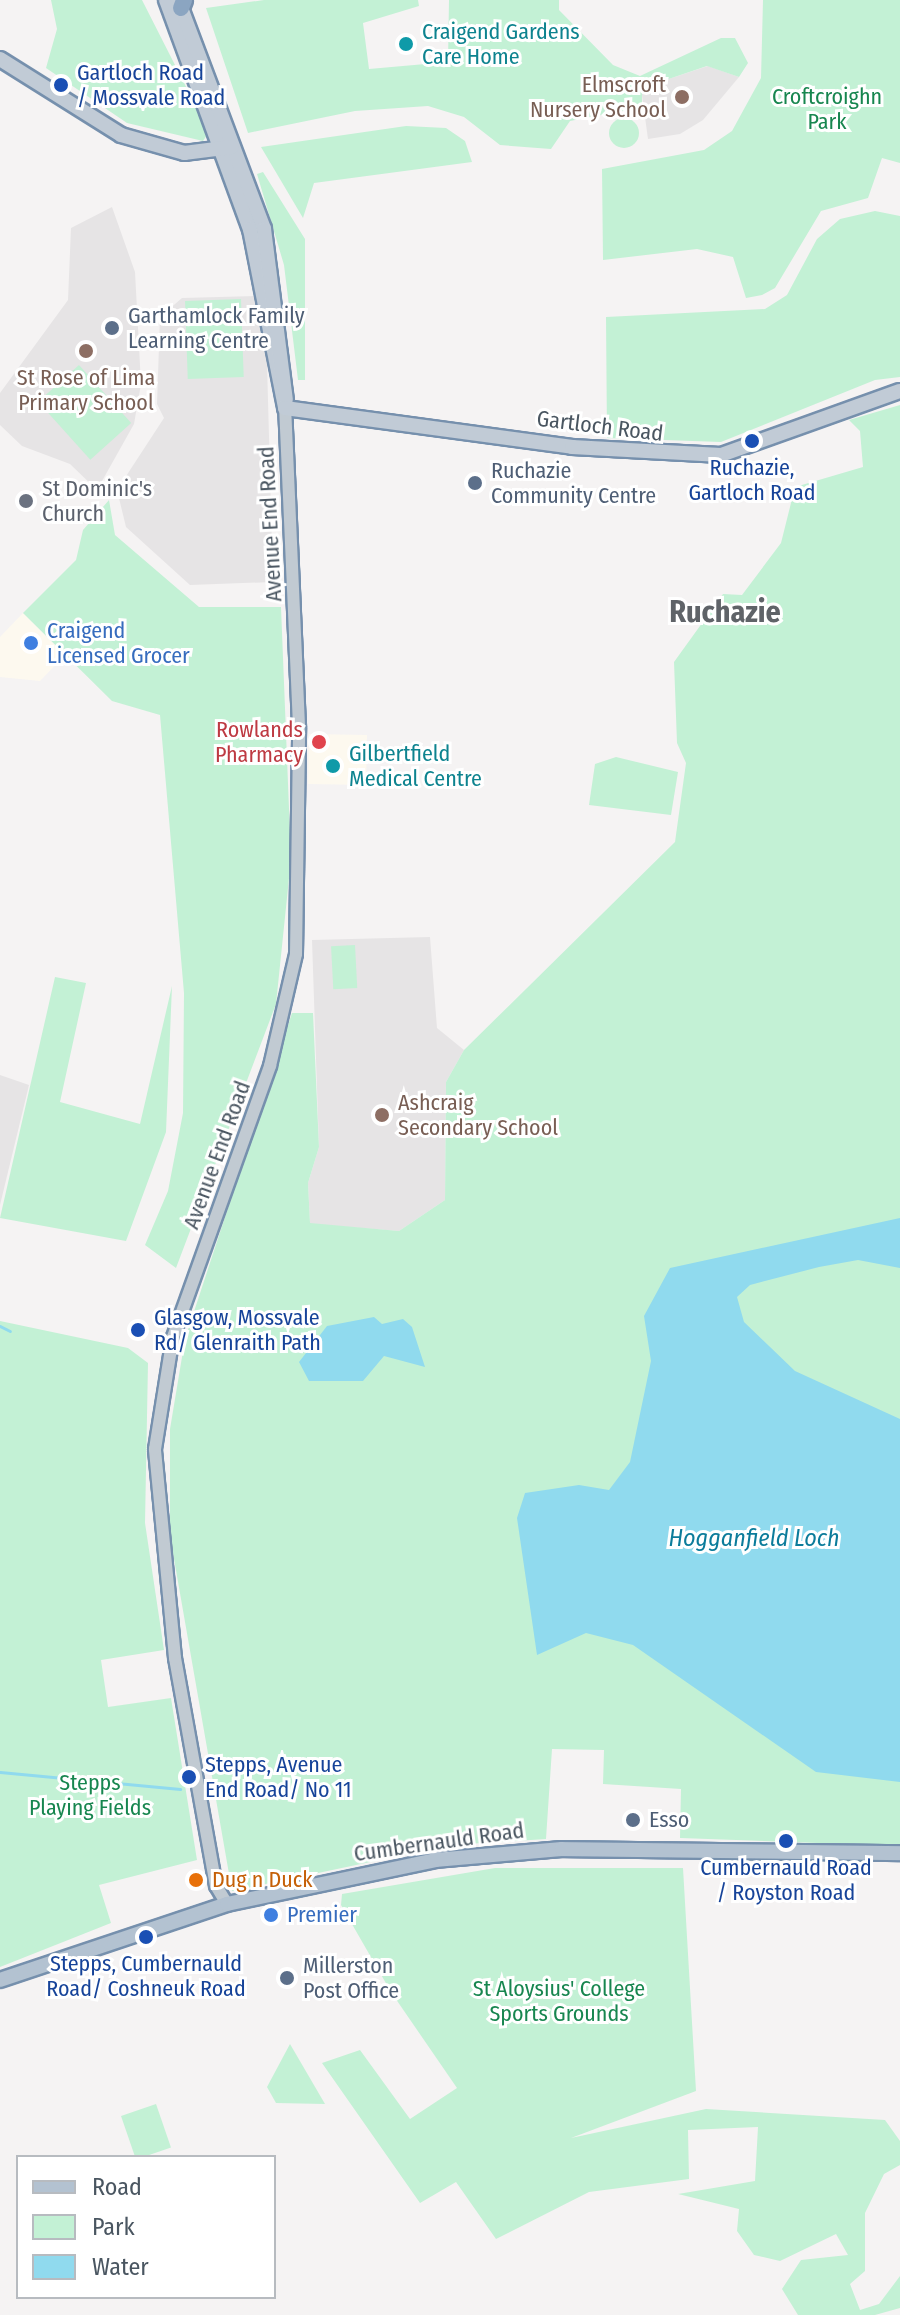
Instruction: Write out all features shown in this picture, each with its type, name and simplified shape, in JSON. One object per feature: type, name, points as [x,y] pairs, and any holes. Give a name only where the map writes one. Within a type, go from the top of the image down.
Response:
[{"type":"main road","points":[[177,2],[230,147],[250,229],[285,408]]},
{"type":"main road","points":[[0,59],[121,135],[184,153],[230,147]]},
{"type":"main road","name":"Gartloch Road","points":[[285,408],[572,447],[721,455],[782,436],[850,402],[900,391]]},
{"type":"main road","name":"Cumbernauld Road","points":[[0,1980],[227,1904],[375,1870],[517,1851],[900,1853]]},
{"type":"street","name":"Avenue End Road","points":[[227,1904],[216,1886],[175,1658],[155,1449],[173,1337],[270,1066],[296,954],[299,726],[285,408]]},
{"type":"shaded area","name":"Elmscroft Nursery School","points":[[708,66],[739,77],[703,120],[680,134],[648,139],[641,88]]},
{"type":"shaded area","name":"St Rose of Lima Primary School","points":[[112,207],[135,272],[141,384],[134,424],[97,490],[70,464],[22,446],[0,425],[0,393],[68,300],[71,228]]},
{"type":"shaded area","points":[[257,296],[267,364],[273,582],[190,585],[126,527],[117,490],[164,418],[157,404],[160,317],[182,298]]},
{"type":"shaded area","points":[[23,613],[65,655],[40,681],[0,677],[0,637]]},
{"type":"shaded area","points":[[309,734],[367,735],[366,785],[308,784]]},
{"type":"shaded area","name":"Ashcraig Secondary School","points":[[430,937],[437,1028],[464,1050],[446,1082],[445,1200],[399,1231],[310,1224],[308,1183],[319,1147],[312,940]]},
{"type":"shaded area","points":[[0,1075],[29,1085],[0,1205]]},
{"type":"green space","points":[[51,0],[142,0],[209,132],[203,141],[127,123],[46,68],[57,29]]},
{"type":"green space","points":[[264,0],[418,0],[419,6],[363,23],[369,69],[448,62],[449,0],[559,0],[559,10],[613,65],[640,76],[721,38],[735,38],[748,63],[739,77],[707,66],[642,88],[642,107],[570,121],[551,149],[500,145],[464,117],[428,106],[355,111],[248,133],[206,8]]},
{"type":"green space","name":"Croftcroighn Park","points":[[763,0],[900,0],[900,163],[882,158],[868,198],[821,211],[775,288],[762,295],[746,298],[733,257],[697,249],[603,260],[602,169],[704,150],[732,131],[761,78]]},
{"type":"green space","points":[[624,118],[635,122],[639,133],[635,144],[624,148],[613,144],[609,133],[613,122]]},
{"type":"green space","points":[[406,126],[446,128],[465,141],[472,162],[314,183],[303,218],[261,147]]},
{"type":"green space","points":[[263,172],[305,239],[305,380],[298,380],[284,265],[257,174]]},
{"type":"green space","points":[[875,211],[900,216],[900,377],[875,380],[721,442],[607,438],[606,317],[765,309],[787,295],[817,239],[840,219]]},
{"type":"green space","points":[[241,299],[244,377],[188,379],[185,301]]},
{"type":"green space","points":[[79,365],[131,423],[90,460],[38,402]]},
{"type":"green space","points":[[900,405],[900,1846],[680,1838],[681,1789],[603,1784],[604,1750],[552,1749],[546,1839],[451,1845],[232,1891],[170,1536],[170,1429],[185,1339],[292,1013],[313,1013],[319,1147],[308,1183],[310,1223],[399,1231],[445,1200],[446,1082],[464,1050],[675,842],[686,763],[677,743],[674,662],[723,594],[742,595],[781,543],[795,487],[863,467],[860,431],[849,420]]},
{"type":"green space","points":[[109,500],[115,535],[199,607],[281,607],[291,859],[276,1004],[176,1268],[145,1245],[168,1191],[183,1113],[184,993],[160,715],[112,701],[23,613],[76,560],[83,530]]},
{"type":"green space","points":[[616,757],[678,772],[671,815],[589,805],[595,764]]},
{"type":"green space","points":[[355,945],[357,988],[333,989],[331,946]]},
{"type":"green space","points":[[55,977],[86,983],[60,1102],[140,1124],[172,986],[166,1132],[126,1241],[0,1218]]},
{"type":"green space","name":"Stepps Playing Fields","points":[[0,1321],[128,1348],[148,1363],[145,1523],[164,1650],[101,1660],[108,1707],[171,1698],[197,1860],[99,1885],[111,1923],[0,1967]]},
{"type":"green space","name":"St Aloysius' College Sports Grounds","points":[[495,1868],[683,1868],[696,2091],[571,2138],[706,2109],[885,2120],[900,2141],[900,2165],[884,2174],[865,2213],[865,2271],[850,2284],[860,2310],[879,2304],[900,2276],[900,2308],[875,2315],[798,2315],[782,2289],[801,2260],[848,2255],[836,2234],[780,2261],[754,2255],[737,2231],[739,2209],[678,2194],[755,2181],[758,2127],[688,2130],[689,2179],[589,2192],[496,2239],[456,2182],[420,2203],[322,2063],[360,2050],[410,2119],[457,2088],[391,1992],[341,1905],[342,1894]]},
{"type":"green space","points":[[290,2044],[325,2104],[276,2103],[267,2087]]},
{"type":"green space","points":[[156,2104],[171,2147],[149,2155],[134,2155],[121,2116]]},
{"type":"water","name":"Hogganfield Loch","points":[[900,1218],[900,1268],[858,1260],[750,1285],[737,1297],[744,1322],[795,1371],[900,1419],[900,1782],[816,1772],[633,1645],[586,1633],[537,1655],[517,1518],[525,1493],[579,1485],[609,1490],[630,1462],[651,1361],[644,1316],[670,1268]]},
{"type":"water","points":[[374,1317],[382,1324],[403,1319],[412,1327],[425,1367],[384,1356],[363,1381],[309,1381],[299,1362],[327,1326]]},
{"type":"waterway","points":[[0,1326],[10,1331]]},
{"type":"waterway","points":[[0,1772],[180,1789]]},
{"type":"place","name":"Craigend Gardens Care Home","points":[[406,44]]},
{"type":"place","name":"Gartloch Road / Mossvale Road","points":[[61,85]]},
{"type":"place","name":"Elmscroft Nursery School","points":[[682,97]]},
{"type":"place","name":"Garthamlock Family Learning Centre","points":[[112,328]]},
{"type":"place","name":"St Rose of Lima Primary School","points":[[86,351]]},
{"type":"place","name":"Ruchazie, Gartloch Road","points":[[752,441]]},
{"type":"place","name":"Ruchazie Community Centre","points":[[475,483]]},
{"type":"place","name":"St Dominic's Church","points":[[26,501]]},
{"type":"place","name":"Craigend Licensed Grocer","points":[[31,643]]},
{"type":"place","name":"Rowlands Pharmacy","points":[[319,742]]},
{"type":"place","name":"Gilbertfield Medical Centre","points":[[333,766]]},
{"type":"place","name":"Ashcraig Secondary School","points":[[382,1115]]},
{"type":"place","name":"Glasgow, Mossvale Rd/ Glenraith Path","points":[[138,1330]]},
{"type":"place","name":"Stepps, Avenue End Road/ No 11","points":[[189,1777]]},
{"type":"place","name":"Esso","points":[[633,1820]]},
{"type":"place","name":"Cumbernauld Road / Royston Road","points":[[786,1841]]},
{"type":"place","name":"Dug n Duck","points":[[196,1880]]},
{"type":"place","name":"Premier","points":[[271,1915]]},
{"type":"place","name":"Stepps, Cumbernauld Road/ Coshneuk Road","points":[[146,1937]]},
{"type":"place","name":"Millerston Post Office","points":[[287,1978]]},
{"type":"district","name":"Ruchazie","points":[[725,612]]}]
